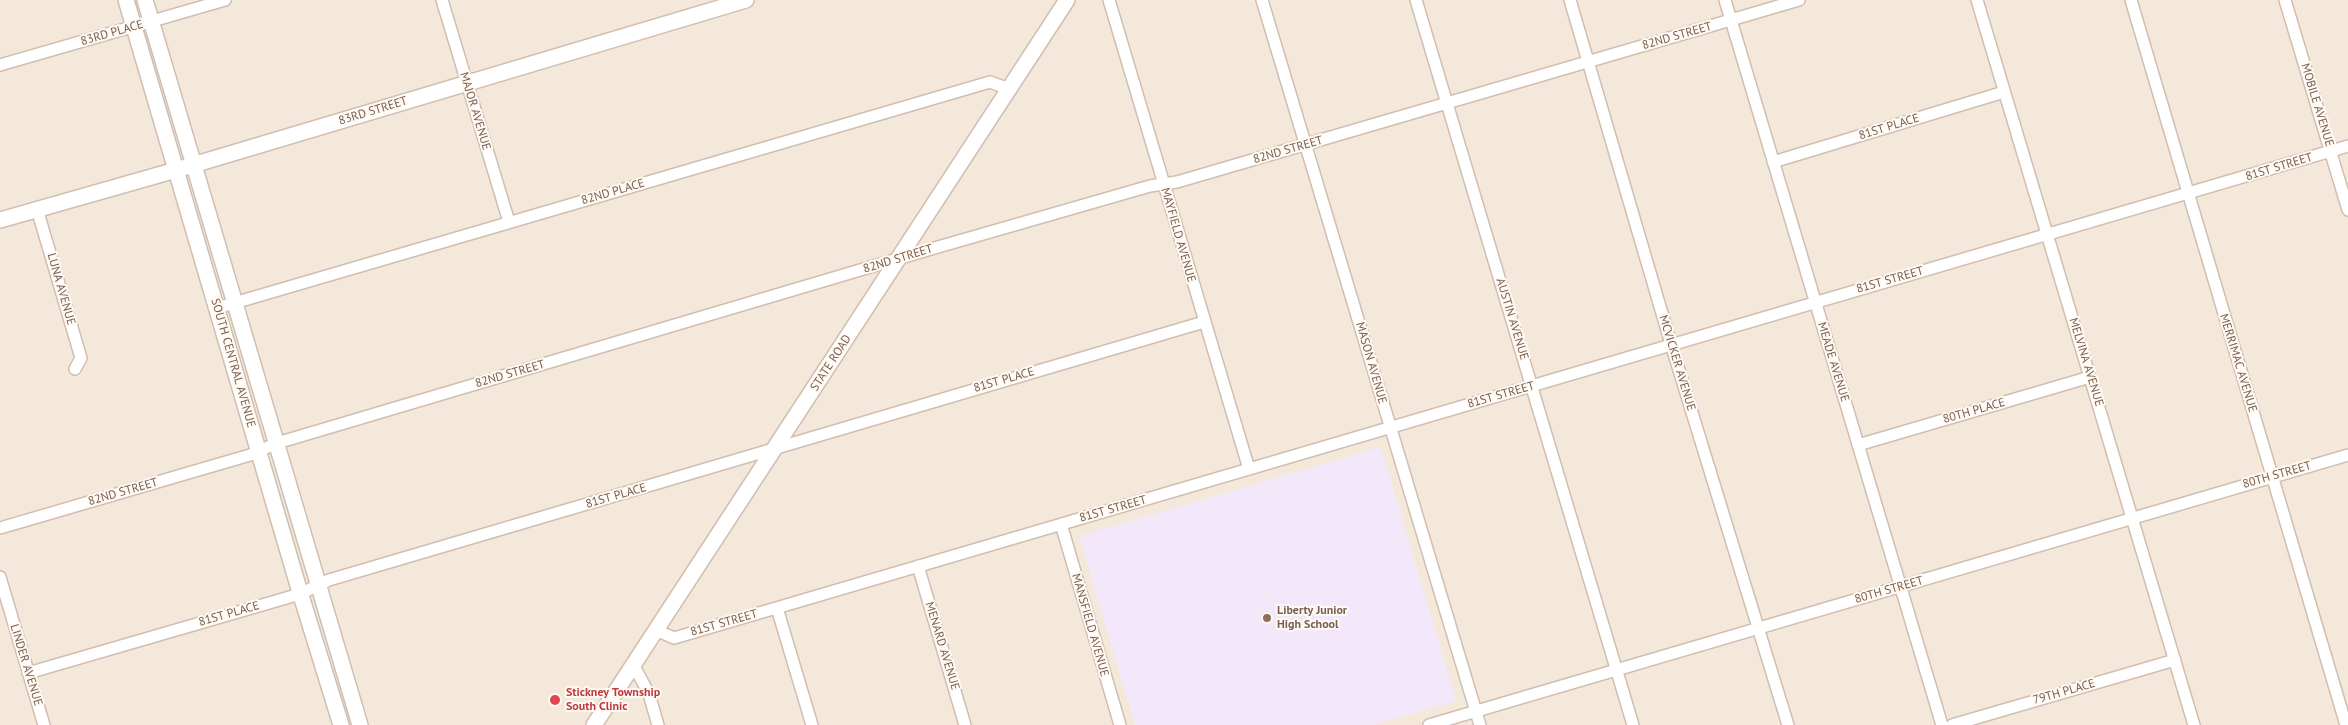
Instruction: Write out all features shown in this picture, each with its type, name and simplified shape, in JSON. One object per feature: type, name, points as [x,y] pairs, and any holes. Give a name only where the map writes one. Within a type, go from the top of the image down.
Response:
[{"type":"street","name":"SOUTH CENTRAL AVENUE","points":[[126,0],[300,594],[341,725]]},
{"type":"street","name":"SOUTH CENTRAL AVENUE","points":[[145,0],[360,725]]},
{"type":"street","name":"83RD PLACE","points":[[0,65],[225,0]]},
{"type":"street","name":"MAJOR AVENUE","points":[[442,0],[509,222]]},
{"type":"street","name":"83RD STREET","points":[[0,220],[194,165],[746,0]]},
{"type":"street","name":"STATE ROAD","points":[[594,725],[1067,0]]},
{"type":"street","name":"MAYFIELD AVENUE","points":[[1109,0],[1249,469]]},
{"type":"street","name":"MASON AVENUE","points":[[1262,0],[1480,725]]},
{"type":"street","name":"AUSTIN AVENUE","points":[[1416,0],[1633,725]]},
{"type":"street","name":"MCVICKER AVENUE","points":[[1570,0],[1671,344],[1788,725]]},
{"type":"street","name":"MEADE AVENUE","points":[[1725,0],[1942,725]]},
{"type":"street","name":"82ND STREET","points":[[0,528],[259,452],[277,443],[899,259],[1164,184],[1174,183],[1799,0]]},
{"type":"street","name":"MELVINA AVENUE","points":[[1977,0],[2049,235],[2194,725]]},
{"type":"street","name":"MERRIMAC AVENUE","points":[[2131,0],[2346,725]]},
{"type":"street","name":"MOBILE AVENUE","points":[[2285,0],[2348,210]]},
{"type":"street","name":"82ND PLACE","points":[[217,308],[990,82],[1009,89]]},
{"type":"street","name":"81ST PLACE","points":[[1773,162],[2004,92]]},
{"type":"street","name":"81ST STREET","points":[[656,630],[674,638],[2348,146]]},
{"type":"street","name":"LUNA AVENUE","points":[[37,209],[81,358],[75,369]]},
{"type":"street","name":"81ST PLACE","points":[[28,673],[300,594],[318,584],[1204,322]]},
{"type":"street","name":"80TH PLACE","points":[[1858,445],[2090,377]]},
{"type":"street","name":"80TH STREET","points":[[1429,725],[2348,455]]},
{"type":"street","name":"MANSFIELD AVENUE","points":[[1061,524],[1120,725]]},
{"type":"street","name":"MENARD AVENUE","points":[[918,566],[965,725]]},
{"type":"street","name":"LINDER AVENUE","points":[[0,577],[44,725]]},
{"type":"street","points":[[777,608],[812,725]]},
{"type":"street","name":"79TH PLACE","points":[[1952,725],[2175,660]]},
{"type":"street","points":[[633,664],[649,694],[658,725]]},
{"type":"shaded area","points":[[0,0],[2348,0],[2348,725],[0,725]]},
{"type":"shaded area","name":"Liberty Junior High School","points":[[1381,447],[1456,701],[1373,725],[1135,725],[1079,536]]},
{"type":"place","name":"Liberty Junior High School","points":[[1267,618]]},
{"type":"place","name":"Stickney Township South Clinic","points":[[555,700]]}]
